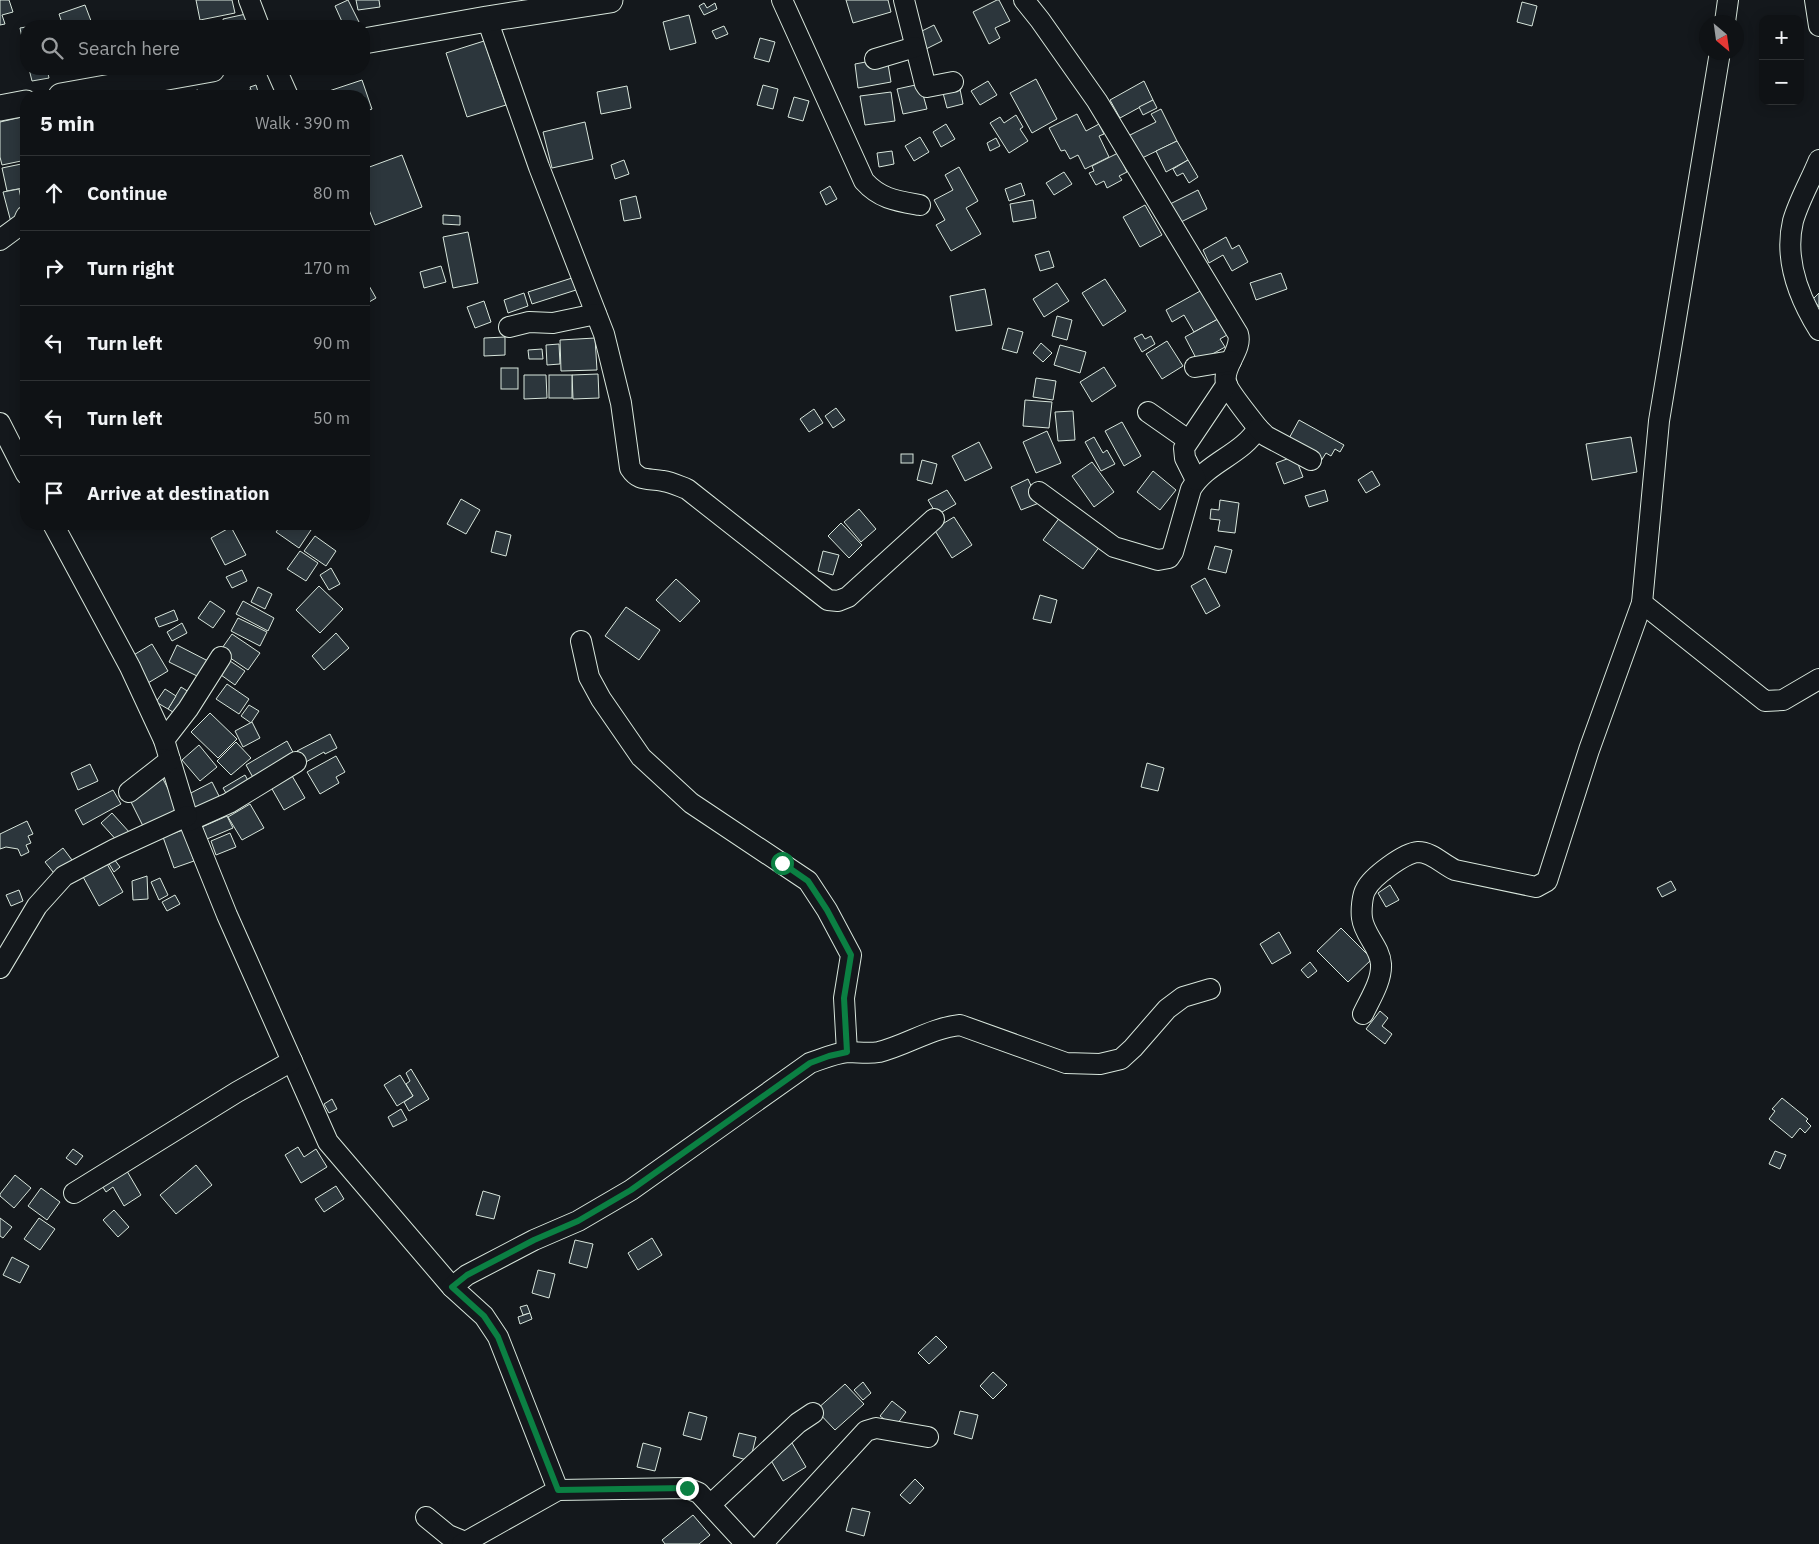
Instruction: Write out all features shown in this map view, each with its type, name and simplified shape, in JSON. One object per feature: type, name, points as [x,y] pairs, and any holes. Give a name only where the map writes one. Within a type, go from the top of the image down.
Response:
[{"type":"main road","points":[[370,40],[585,2],[610,0]]},
{"type":"main road","points":[[95,90],[178,75]]},
{"type":"main road","points":[[0,108],[20,104]]},
{"type":"street","points":[[249,0],[257,20]]},
{"type":"street","points":[[782,0],[864,181],[873,191],[887,198],[920,205]]},
{"type":"street","points":[[904,0],[924,84],[927,87],[953,82]]},
{"type":"street","points":[[1024,0],[1097,101],[1238,334],[1238,341],[1227,373],[1226,384],[1184,448],[1183,453],[1196,480]]},
{"type":"street","points":[[1726,15],[1728,0]]},
{"type":"street","points":[[1815,0],[1819,26]]},
{"type":"street","points":[[487,19],[539,167],[604,334],[621,403],[630,468],[634,475],[641,479],[665,481],[687,489],[828,600],[838,601],[848,598],[934,519]]},
{"type":"street","points":[[875,59],[915,47]]},
{"type":"street","points":[[1363,1014],[1378,979],[1381,964],[1362,919],[1364,890],[1374,877],[1415,852],[1431,855],[1443,865],[1455,870],[1536,887],[1547,881],[1589,750],[1642,603],[1659,421],[1719,60]]},
{"type":"street","points":[[279,75],[285,90]]},
{"type":"street","points":[[1819,160],[1794,219],[1790,250],[1798,289],[1808,312],[1819,330]]},
{"type":"street","points":[[0,240],[20,225]]},
{"type":"street","points":[[509,327],[529,322],[553,324],[596,314]]},
{"type":"street","points":[[1195,367],[1231,361]]},
{"type":"street","points":[[1226,384],[1266,436],[1311,460]]},
{"type":"street","points":[[1148,412],[1188,440]]},
{"type":"street","points":[[0,422],[20,462]]},
{"type":"street","points":[[1039,492],[1114,547],[1158,560],[1169,558],[1174,552],[1191,489],[1196,480],[1206,470],[1246,444],[1258,428]]},
{"type":"street","points":[[56,530],[130,667],[164,740],[188,818],[227,915],[328,1142],[452,1287],[484,1316],[498,1337],[558,1490]]},
{"type":"street","points":[[1642,603],[1765,701],[1782,700],[1819,679]]},
{"type":"street","points":[[581,641],[589,677],[601,699],[641,757],[691,803],[808,881],[827,910],[851,955],[844,998],[847,1052]]},
{"type":"street","points":[[164,740],[188,709],[221,657]]},
{"type":"street","points":[[129,792],[170,760]]},
{"type":"street","points":[[0,968],[37,906],[64,876],[115,849],[229,803],[296,762]]},
{"type":"street","points":[[452,1287],[467,1275],[534,1240],[578,1221],[631,1190],[810,1063],[847,1052],[865,1054],[879,1052],[946,1026],[960,1025],[1066,1063],[1100,1064],[1121,1059],[1167,1009],[1183,997],[1210,989]]},
{"type":"street","points":[[74,1193],[237,1092],[292,1061]]},
{"type":"street","points":[[710,1505],[798,1422],[813,1413]]},
{"type":"street","points":[[762,1544],[866,1431],[876,1428],[928,1438]]},
{"type":"street","points":[[426,1517],[448,1535],[463,1543],[558,1490],[687,1488],[699,1494],[746,1544]]},
{"type":"building","points":[[0,0],[9,0],[13,12],[2,15],[5,24],[0,25]]},
{"type":"building","points":[[196,0],[232,0],[235,13],[200,20]]},
{"type":"building","points":[[348,0],[358,20],[341,20],[335,6]]},
{"type":"building","points":[[356,0],[379,0],[380,7],[358,10]]},
{"type":"building","points":[[846,0],[888,0],[891,12],[853,23]]},
{"type":"building","points":[[999,0],[1010,21],[995,28],[1000,38],[989,44],[973,12]]},
{"type":"building","points":[[1522,2],[1537,6],[1532,26],[1517,22]]},
{"type":"building","points":[[704,3],[707,8],[715,3],[717,9],[704,15],[699,6]]},
{"type":"building","points":[[85,5],[91,20],[61,20],[59,14]]},
{"type":"building","points":[[246,14],[247,20],[223,20]]},
{"type":"building","points":[[689,15],[696,43],[670,50],[663,22]]},
{"type":"building","points":[[934,25],[942,41],[924,50],[916,34]]},
{"type":"building","points":[[724,26],[728,34],[716,39],[712,31]]},
{"type":"building","points":[[760,38],[775,42],[769,62],[754,58]]},
{"type":"building","points":[[484,41],[506,105],[467,117],[446,53]]},
{"type":"building","points":[[887,58],[891,82],[858,88],[855,64]]},
{"type":"building","points":[[30,75],[48,75],[49,78],[32,81]]},
{"type":"building","points":[[1036,79],[1057,119],[1032,133],[1010,93]]},
{"type":"building","points":[[362,80],[365,90],[332,90]]},
{"type":"building","points":[[988,81],[997,95],[980,105],[971,91]]},
{"type":"building","points":[[1144,81],[1153,100],[1120,118],[1110,100]]},
{"type":"building","points":[[920,84],[927,109],[903,114],[897,89]]},
{"type":"building","points":[[256,85],[258,90],[251,90],[250,87]]},
{"type":"building","points":[[763,85],[778,89],[773,109],[757,105]]},
{"type":"building","points":[[627,86],[631,108],[601,114],[597,92]]},
{"type":"building","points":[[960,89],[963,104],[947,108],[943,93]]},
{"type":"building","points":[[891,92],[895,121],[865,125],[860,96]]},
{"type":"building","points":[[794,97],[809,101],[803,121],[788,117]]},
{"type":"building","points":[[1153,100],[1157,108],[1143,115],[1139,107]]},
{"type":"building","points":[[1161,109],[1177,141],[1138,160],[1126,137],[1156,122],[1151,114]]},
{"type":"building","points":[[1077,114],[1086,131],[1099,124],[1104,134],[1099,136],[1109,157],[1085,169],[1078,155],[1070,159],[1065,150],[1061,151],[1049,128]]},
{"type":"building","points":[[1016,115],[1023,127],[1020,129],[1028,141],[1009,153],[990,123],[1000,117],[1004,123]]},
{"type":"building","points":[[20,117],[20,161],[2,165],[0,157],[0,122]]},
{"type":"building","points":[[585,122],[593,159],[552,168],[543,132]]},
{"type":"building","points":[[946,124],[955,139],[941,147],[933,132]]},
{"type":"building","points":[[920,137],[929,152],[914,161],[905,146]]},
{"type":"building","points":[[996,138],[1000,146],[990,151],[987,143]]},
{"type":"building","points":[[1177,141],[1188,160],[1166,172],[1156,151]]},
{"type":"building","points":[[892,151],[894,164],[879,167],[877,153]]},
{"type":"building","points":[[1118,153],[1127,172],[1119,176],[1122,180],[1107,188],[1104,181],[1096,185],[1089,173],[1094,171],[1092,166]]},
{"type":"building","points":[[402,155],[422,207],[375,225],[370,212],[370,167]]},
{"type":"building","points":[[624,160],[629,174],[615,179],[611,165]]},
{"type":"building","points":[[1188,160],[1198,177],[1189,183],[1183,173],[1177,176],[1173,169]]},
{"type":"building","points":[[20,164],[20,189],[7,191],[2,168]]},
{"type":"building","points":[[959,167],[978,201],[966,208],[981,234],[951,251],[936,225],[945,220],[934,200],[953,190],[945,175]]},
{"type":"building","points":[[1064,172],[1072,184],[1054,195],[1046,183]]},
{"type":"building","points":[[1021,183],[1025,195],[1009,201],[1005,189]]},
{"type":"building","points":[[830,186],[837,199],[826,205],[820,192]]},
{"type":"building","points":[[19,189],[20,217],[12,226],[3,192]]},
{"type":"building","points":[[1198,190],[1207,209],[1177,224],[1168,205]]},
{"type":"building","points":[[636,196],[641,218],[624,221],[620,200]]},
{"type":"building","points":[[1033,200],[1036,218],[1013,222],[1010,204]]},
{"type":"building","points":[[1145,205],[1162,235],[1140,247],[1123,217]]},
{"type":"building","points":[[443,215],[460,216],[460,225],[443,224]]},
{"type":"building","points":[[468,232],[478,283],[453,288],[443,237]]},
{"type":"building","points":[[1226,237],[1232,249],[1239,245],[1248,262],[1232,271],[1223,255],[1209,263],[1203,250]]},
{"type":"building","points":[[1049,251],[1054,267],[1040,271],[1035,255]]},
{"type":"building","points":[[441,266],[446,282],[424,288],[420,272]]},
{"type":"building","points":[[1281,273],[1287,289],[1256,300],[1250,283]]},
{"type":"building","points":[[572,278],[576,290],[532,304],[528,292]]},
{"type":"building","points":[[1105,279],[1126,311],[1103,326],[1082,293]]},
{"type":"building","points":[[1057,283],[1069,301],[1044,317],[1033,299]]},
{"type":"building","points":[[370,288],[376,298],[370,302]]},
{"type":"building","points":[[985,289],[992,325],[956,331],[950,296]]},
{"type":"building","points":[[1202,290],[1218,319],[1194,332],[1184,315],[1172,322],[1166,310]]},
{"type":"building","points":[[524,293],[528,306],[508,313],[504,300]]},
{"type":"building","points":[[1819,293],[1819,307],[1813,299]]},
{"type":"building","points":[[484,301],[491,322],[475,328],[467,307]]},
{"type":"building","points":[[1057,316],[1072,320],[1067,340],[1052,336]]},
{"type":"building","points":[[1218,319],[1227,335],[1220,339],[1225,347],[1198,362],[1185,337]]},
{"type":"building","points":[[1008,328],[1023,332],[1017,353],[1002,349]]},
{"type":"building","points":[[1142,334],[1145,339],[1151,336],[1155,344],[1142,352],[1134,338]]},
{"type":"building","points":[[505,337],[505,355],[484,356],[484,338]]},
{"type":"building","points":[[595,338],[597,370],[561,371],[560,340]]},
{"type":"building","points":[[1167,341],[1183,366],[1162,379],[1146,354]]},
{"type":"building","points":[[1041,343],[1052,353],[1043,362],[1033,353]]},
{"type":"building","points":[[559,344],[560,364],[547,365],[546,345]]},
{"type":"building","points":[[1060,345],[1086,352],[1080,373],[1054,365]]},
{"type":"building","points":[[542,349],[543,359],[529,359],[528,350]]},
{"type":"building","points":[[1104,367],[1116,386],[1092,402],[1080,382]]},
{"type":"building","points":[[501,368],[518,368],[518,389],[501,389]]},
{"type":"building","points":[[598,374],[599,398],[573,399],[572,375]]},
{"type":"building","points":[[524,375],[546,375],[547,398],[524,399]]},
{"type":"building","points":[[549,375],[572,375],[572,398],[549,398]]},
{"type":"building","points":[[1036,378],[1056,381],[1053,400],[1033,397]]},
{"type":"building","points":[[1025,400],[1052,402],[1049,428],[1023,426]]},
{"type":"building","points":[[836,408],[845,420],[833,428],[825,416]]},
{"type":"building","points":[[814,409],[823,423],[809,432],[800,419]]},
{"type":"building","points":[[1073,411],[1075,440],[1058,441],[1055,412]]},
{"type":"building","points":[[1299,420],[1344,445],[1340,452],[1335,449],[1331,456],[1326,453],[1321,461],[1287,442]]},
{"type":"building","points":[[1122,422],[1141,456],[1124,466],[1105,431]]},
{"type":"building","points":[[1047,431],[1061,463],[1036,473],[1023,442]]},
{"type":"building","points":[[1094,437],[1103,453],[1107,450],[1115,464],[1101,471],[1085,442]]},
{"type":"building","points":[[1631,437],[1637,472],[1592,480],[1586,444]]},
{"type":"building","points":[[979,442],[992,468],[965,481],[952,456]]},
{"type":"building","points":[[901,454],[913,454],[913,463],[901,463]]},
{"type":"building","points":[[1295,456],[1303,477],[1284,484],[1276,463]]},
{"type":"building","points":[[922,460],[937,464],[932,484],[917,480]]},
{"type":"building","points":[[1092,462],[1114,492],[1094,507],[1072,476]]},
{"type":"building","points":[[1153,471],[1176,490],[1160,510],[1137,492]]},
{"type":"building","points":[[1372,471],[1380,485],[1366,493],[1358,480]]},
{"type":"building","points":[[1028,479],[1039,503],[1021,510],[1011,487]]},
{"type":"building","points":[[947,490],[956,504],[937,515],[928,500]]},
{"type":"building","points":[[1325,490],[1328,501],[1309,507],[1305,496]]},
{"type":"building","points":[[461,499],[480,510],[466,534],[447,524]]},
{"type":"building","points":[[1220,500],[1239,503],[1235,533],[1218,531],[1220,520],[1210,519],[1211,509],[1219,510]]},
{"type":"building","points":[[859,509],[876,529],[861,542],[844,522]]},
{"type":"building","points":[[954,517],[972,545],[952,558],[934,529]]},
{"type":"building","points":[[1060,517],[1100,546],[1083,569],[1043,540]]},
{"type":"building","points":[[841,523],[862,545],[849,558],[828,536]]},
{"type":"building","points":[[226,530],[233,530],[246,555],[225,565],[211,538]]},
{"type":"building","points":[[278,530],[311,530],[299,548],[276,532]]},
{"type":"building","points":[[496,531],[511,535],[506,556],[491,552]]},
{"type":"building","points":[[315,536],[336,551],[326,566],[304,551]]},
{"type":"building","points":[[1215,546],[1232,550],[1226,573],[1208,569]]},
{"type":"building","points":[[300,551],[318,563],[306,581],[287,569]]},
{"type":"building","points":[[823,551],[839,555],[833,575],[818,571]]},
{"type":"building","points":[[331,568],[340,584],[329,590],[320,575]]},
{"type":"building","points":[[242,570],[247,581],[232,588],[226,577]]},
{"type":"building","points":[[1205,578],[1220,606],[1206,614],[1191,586]]},
{"type":"building","points":[[676,579],[700,601],[680,622],[656,600]]},
{"type":"building","points":[[319,586],[343,609],[320,633],[296,610]]},
{"type":"building","points":[[258,587],[272,594],[265,609],[251,602]]},
{"type":"building","points":[[1040,595],[1057,600],[1051,623],[1033,619]]},
{"type":"building","points":[[210,601],[225,611],[213,628],[198,618]]},
{"type":"building","points":[[243,601],[274,618],[268,631],[236,614]]},
{"type":"building","points":[[626,607],[660,630],[639,660],[605,636]]},
{"type":"building","points":[[174,610],[178,620],[159,627],[155,618]]},
{"type":"building","points":[[238,618],[267,632],[260,646],[231,631]]},
{"type":"building","points":[[182,623],[187,633],[172,641],[167,632]]},
{"type":"building","points":[[336,633],[349,648],[324,670],[312,656]]},
{"type":"building","points":[[232,634],[260,653],[248,670],[220,651]]},
{"type":"building","points":[[152,644],[168,671],[148,683],[132,656]]},
{"type":"building","points":[[177,645],[210,662],[201,678],[169,662]]},
{"type":"building","points":[[224,657],[245,671],[235,685],[214,670]]},
{"type":"building","points":[[227,684],[249,699],[239,714],[216,699]]},
{"type":"building","points":[[181,687],[189,692],[176,714],[168,709]]},
{"type":"building","points":[[165,689],[176,696],[168,709],[156,702]]},
{"type":"building","points":[[249,705],[259,711],[251,723],[241,716]]},
{"type":"building","points":[[210,713],[237,739],[218,758],[191,732]]},
{"type":"building","points":[[252,722],[260,738],[243,747],[235,731]]},
{"type":"building","points":[[330,734],[337,748],[325,754],[324,752],[304,763],[297,751]]},
{"type":"building","points":[[287,741],[296,758],[255,781],[246,765]]},
{"type":"building","points":[[236,742],[251,758],[231,775],[217,761]]},
{"type":"building","points":[[199,745],[217,767],[200,781],[182,760]]},
{"type":"building","points":[[336,756],[345,772],[336,777],[339,783],[320,794],[307,772]]},
{"type":"building","points":[[1147,763],[1164,768],[1158,791],[1141,787]]},
{"type":"building","points":[[90,764],[98,781],[78,790],[71,773]]},
{"type":"building","points":[[288,769],[305,798],[284,810],[268,782]]},
{"type":"building","points":[[245,775],[252,788],[230,800],[223,788]]},
{"type":"building","points":[[163,779],[180,812],[145,830],[128,796]]},
{"type":"building","points":[[212,782],[221,800],[196,813],[187,795]]},
{"type":"building","points":[[113,790],[121,804],[83,825],[75,810]]},
{"type":"building","points":[[250,804],[264,828],[242,840],[228,817]]},
{"type":"building","points":[[112,813],[130,833],[119,843],[101,823]]},
{"type":"building","points":[[227,816],[233,828],[207,839],[202,827]]},
{"type":"building","points":[[27,821],[33,834],[28,836],[31,843],[26,845],[29,852],[21,856],[18,849],[6,847],[0,849],[0,834]]},
{"type":"building","points":[[183,830],[194,861],[174,868],[163,837]]},
{"type":"building","points":[[230,833],[236,847],[216,855],[211,841]]},
{"type":"building","points":[[63,848],[75,864],[57,877],[45,862]]},
{"type":"building","points":[[114,859],[120,867],[114,872],[108,862]]},
{"type":"building","points":[[106,862],[123,892],[99,906],[82,875]]},
{"type":"building","points":[[147,876],[148,899],[133,900],[132,881]]},
{"type":"building","points":[[160,878],[168,895],[159,900],[151,882]]},
{"type":"building","points":[[1671,881],[1676,890],[1662,897],[1657,888]]},
{"type":"building","points":[[1390,885],[1399,900],[1386,907],[1378,893]]},
{"type":"building","points":[[19,890],[23,901],[11,906],[6,895]]},
{"type":"building","points":[[175,895],[180,904],[167,911],[162,902]]},
{"type":"building","points":[[1341,928],[1372,959],[1348,982],[1317,951]]},
{"type":"building","points":[[1279,932],[1291,953],[1272,964],[1260,944]]},
{"type":"building","points":[[1310,962],[1317,971],[1308,978],[1301,970]]},
{"type":"building","points":[[1380,1011],[1388,1018],[1382,1026],[1392,1034],[1385,1044],[1366,1029]]},
{"type":"building","points":[[411,1069],[429,1099],[409,1111],[404,1102],[413,1096],[406,1084],[410,1081],[406,1073]]},
{"type":"building","points":[[400,1075],[413,1096],[397,1106],[384,1085]]},
{"type":"building","points":[[1782,1098],[1808,1119],[1806,1121],[1811,1126],[1805,1133],[1800,1128],[1792,1138],[1769,1119],[1775,1111],[1772,1109]]},
{"type":"building","points":[[332,1099],[337,1109],[329,1113],[324,1104]]},
{"type":"building","points":[[401,1109],[407,1120],[393,1127],[388,1117]]},
{"type":"building","points":[[298,1147],[304,1157],[316,1149],[327,1167],[301,1183],[285,1155]]},
{"type":"building","points":[[73,1149],[83,1156],[76,1165],[66,1158]]},
{"type":"building","points":[[1775,1151],[1786,1155],[1780,1169],[1769,1164]]},
{"type":"building","points":[[196,1165],[212,1185],[176,1214],[160,1195]]},
{"type":"building","points":[[124,1166],[141,1195],[124,1206],[113,1187],[106,1192],[99,1181]]},
{"type":"building","points":[[15,1175],[31,1188],[14,1208],[0,1194]]},
{"type":"building","points":[[336,1186],[344,1199],[324,1212],[315,1199]]},
{"type":"building","points":[[41,1188],[60,1202],[47,1220],[28,1206]]},
{"type":"building","points":[[483,1191],[500,1196],[494,1219],[476,1215]]},
{"type":"building","points":[[114,1210],[129,1227],[118,1237],[103,1220]]},
{"type":"building","points":[[0,1218],[12,1227],[3,1238],[0,1236]]},
{"type":"building","points":[[39,1218],[55,1229],[40,1250],[24,1239]]},
{"type":"building","points":[[652,1238],[662,1255],[638,1270],[628,1253]]},
{"type":"building","points":[[575,1240],[593,1244],[587,1268],[569,1263]]},
{"type":"building","points":[[12,1257],[29,1266],[20,1283],[3,1275]]},
{"type":"building","points":[[538,1270],[555,1274],[549,1298],[532,1293]]},
{"type":"building","points":[[527,1305],[530,1313],[523,1315],[520,1307]]},
{"type":"building","points":[[530,1313],[532,1319],[520,1324],[518,1317]]},
{"type":"building","points":[[936,1336],[947,1347],[929,1364],[918,1353]]},
{"type":"building","points":[[993,1372],[1007,1385],[993,1399],[980,1386]]},
{"type":"building","points":[[863,1382],[871,1393],[863,1400],[854,1390]]},
{"type":"building","points":[[845,1384],[864,1404],[835,1430],[816,1410]]},
{"type":"building","points":[[892,1401],[906,1412],[895,1427],[880,1416]]},
{"type":"building","points":[[960,1411],[978,1415],[972,1439],[954,1434]]},
{"type":"building","points":[[689,1412],[707,1417],[701,1440],[683,1435]]},
{"type":"building","points":[[739,1433],[756,1437],[750,1461],[733,1456]]},
{"type":"building","points":[[643,1443],[661,1448],[655,1471],[637,1467]]},
{"type":"building","points":[[792,1443],[806,1467],[783,1481],[769,1457]]},
{"type":"building","points":[[915,1479],[924,1488],[910,1504],[900,1495]]},
{"type":"building","points":[[852,1508],[870,1512],[864,1536],[846,1531]]},
{"type":"building","points":[[693,1515],[710,1535],[699,1544],[665,1544],[662,1540]]},
{"type":"route","points":[[687,1488],[558,1490],[498,1337],[484,1316],[452,1287],[467,1275],[534,1240],[578,1221],[631,1190],[810,1063],[847,1052],[844,998],[851,955],[827,910],[808,881],[782,863]]}]
